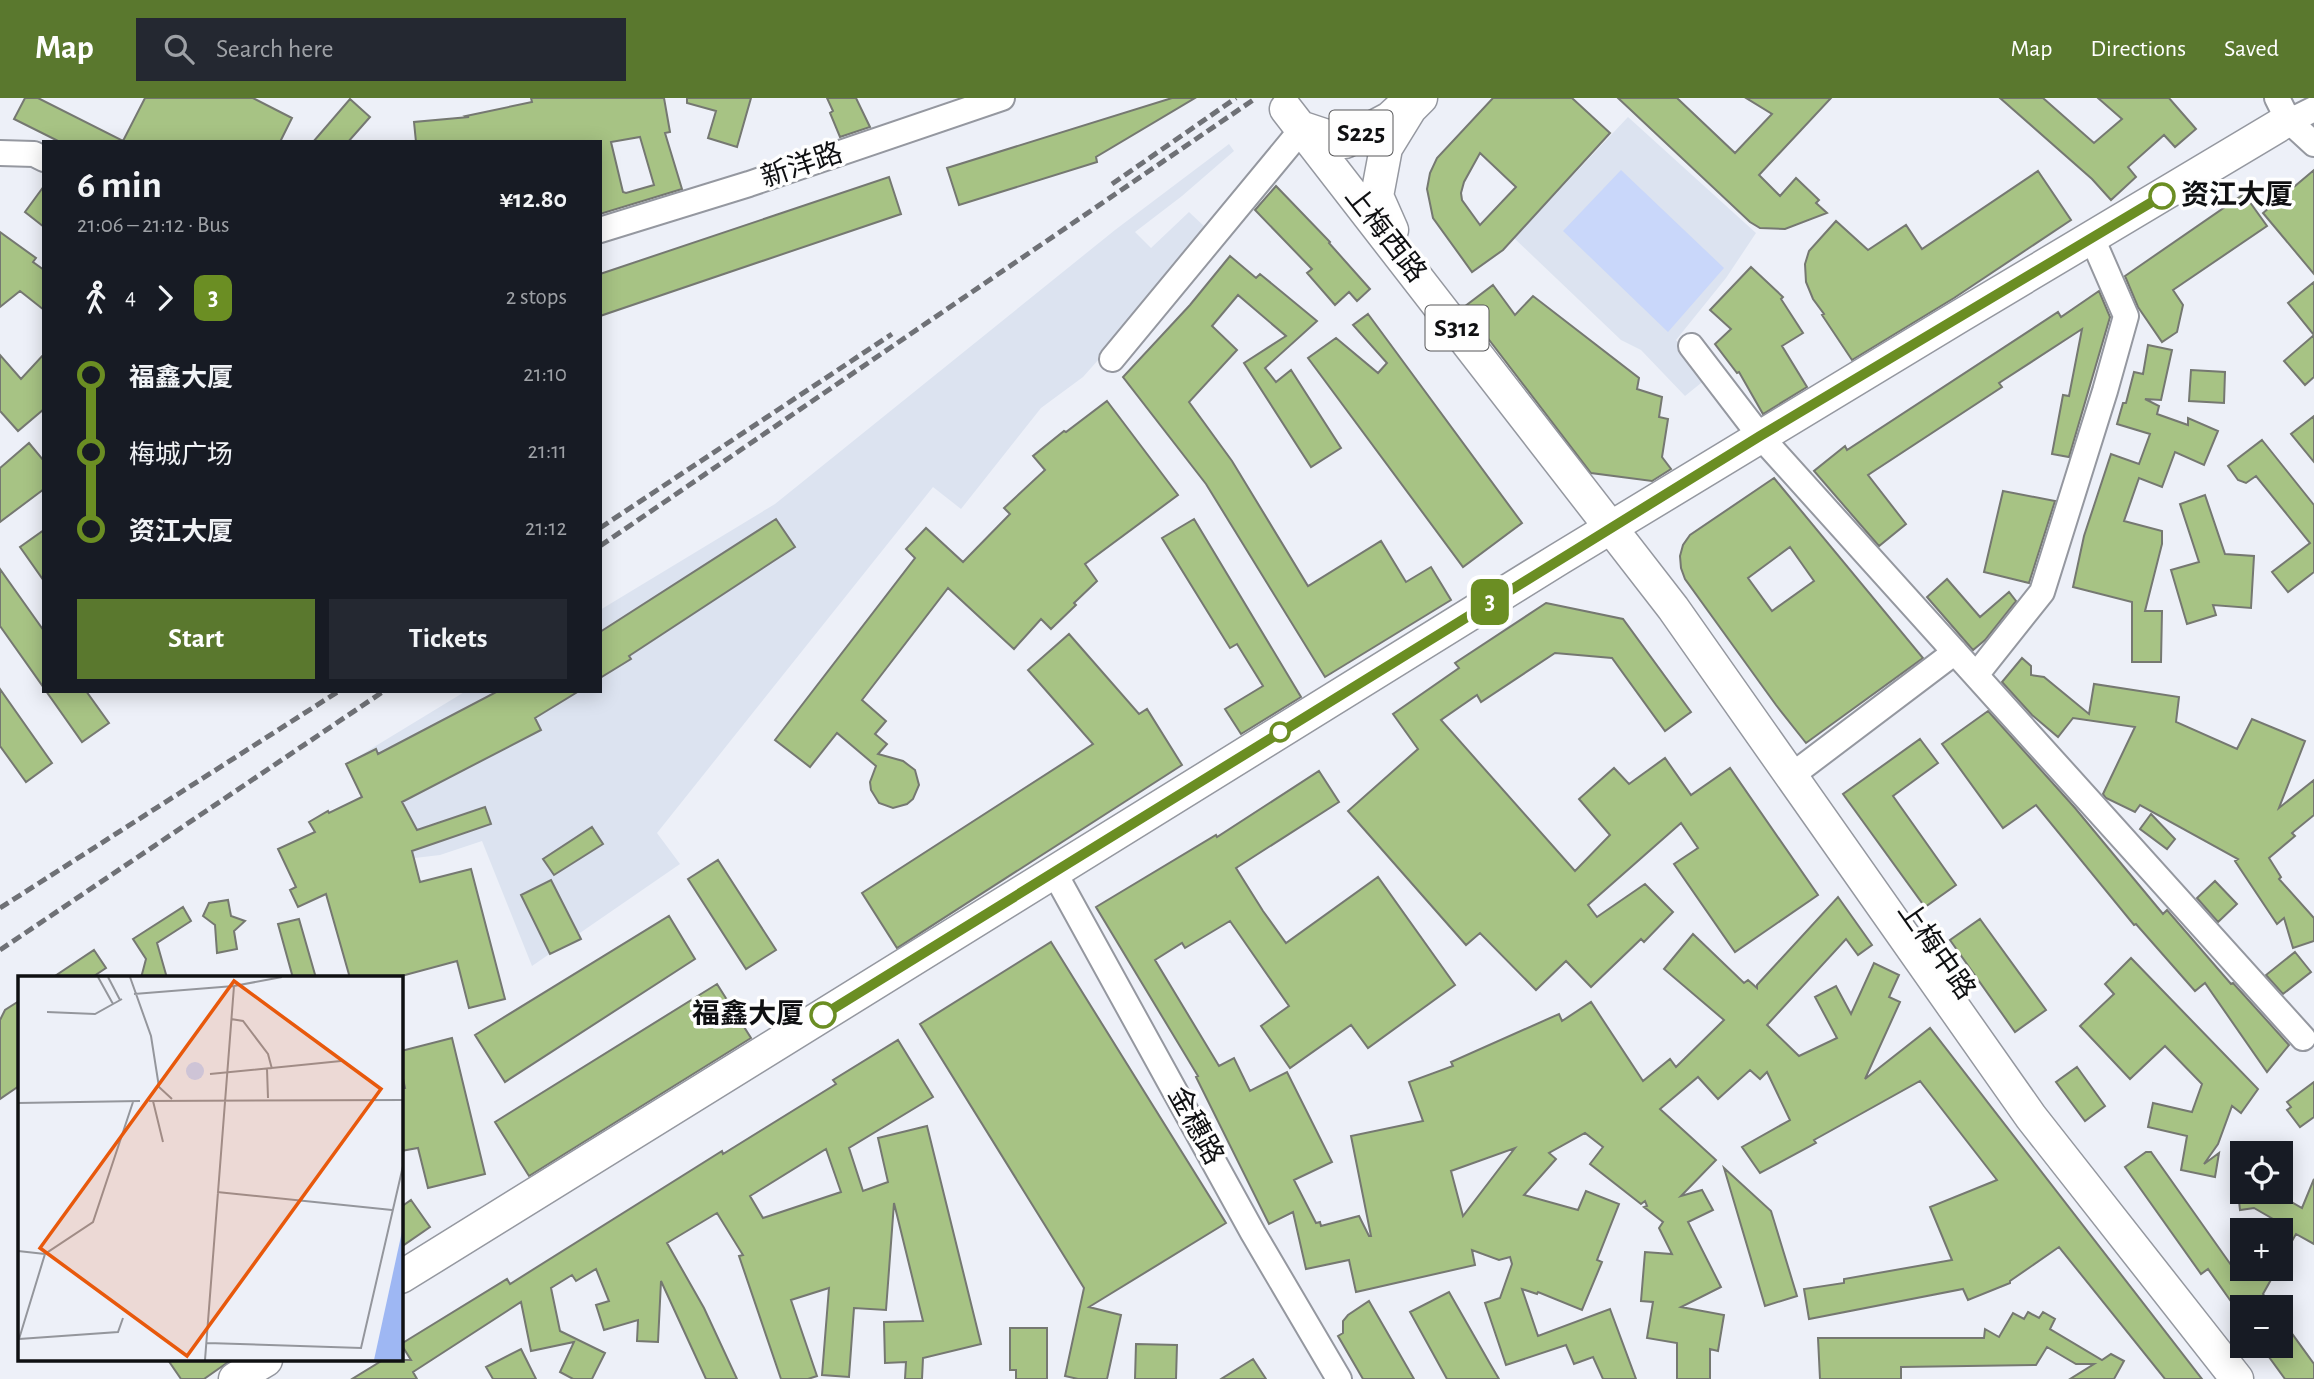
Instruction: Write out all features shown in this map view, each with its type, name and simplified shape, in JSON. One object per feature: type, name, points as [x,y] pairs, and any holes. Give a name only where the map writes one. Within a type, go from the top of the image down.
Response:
[{"type":"main road","name":"S225","points":[[1294,119],[1345,142],[1390,118],[1412,98]]},
{"type":"main road","points":[[1405,260],[1377,196],[1386,148],[1410,109],[1421,98]]},
{"type":"main road","points":[[402,1275],[1618,523],[2092,238],[2297,106]]},
{"type":"main road","name":"上梅西路","points":[[1294,119],[1618,523]]},
{"type":"main road","name":"上梅中路","points":[[1618,523],[1673,608],[1798,770],[2035,1107],[2237,1379]]},
{"type":"main road","name":"上梅中路","points":[[2035,1107],[2212,1318],[2252,1379]]},
{"type":"main road","points":[[235,1379],[263,1362]]},
{"type":"street","name":"新洋路","points":[[602,229],[749,184],[1002,98]]},
{"type":"street","points":[[2037,270],[2297,106],[2314,144]]},
{"type":"street","points":[[1112,359],[1294,119]]},
{"type":"street","points":[[0,153],[34,154],[42,158]]},
{"type":"street","points":[[1976,675],[2042,592],[2102,404],[2126,316],[2092,238]]},
{"type":"street","points":[[1691,346],[1760,436],[2303,1038]]},
{"type":"street","points":[[1798,770],[1955,652]]},
{"type":"street","name":"金穗路","points":[[1054,872],[1253,1233],[1339,1379]]},
{"type":"shaded area","points":[[1628,117],[1756,233],[1726,278],[1676,340],[1706,379],[1685,396],[1641,350],[1621,340],[1514,238]]},
{"type":"shaded area","points":[[1229,144],[1234,151],[1135,232],[1151,248],[1189,212],[1206,228],[1148,304],[1083,377],[1041,408],[961,509],[933,487],[657,833],[680,864],[532,966],[482,841],[440,855],[398,860],[346,764],[463,693],[602,693],[602,609],[775,504],[1115,230]]},
{"type":"shaded area","points":[[1621,170],[1724,268],[1668,332],[1563,231]]},
{"type":"building","points":[[25,98],[38,98],[121,140],[56,140],[14,119]]},
{"type":"building","points":[[145,98],[253,98],[292,118],[281,140],[124,140]]},
{"type":"building","points":[[531,98],[664,98],[670,132],[665,133],[682,189],[602,213],[602,140],[416,140],[414,122],[469,117],[466,116],[532,102]],"holes":[[[640,137],[654,185],[623,192],[611,142]]]},
{"type":"building","points":[[687,98],[751,98],[737,147],[708,138],[716,111],[687,103]]},
{"type":"building","points":[[827,98],[856,98],[870,127],[840,137]]},
{"type":"building","points":[[1172,98],[1195,98],[1096,157],[1097,162],[959,205],[947,168]]},
{"type":"building","points":[[1493,98],[1572,98],[1610,133],[1503,250],[1472,272],[1433,218],[1427,189],[1437,158]],"holes":[[[1480,153],[1516,187],[1480,225],[1462,200],[1464,182]]]},
{"type":"building","points":[[1618,98],[1677,98],[1735,153],[1772,114],[1746,98],[1831,98],[1759,175],[1780,196],[1796,178],[1819,200],[1816,203],[1827,213],[1785,229],[1760,228],[1750,222]]},
{"type":"building","points":[[2000,98],[2043,98],[2094,143],[2122,119],[2098,98],[2169,98],[2196,129],[2175,147],[2164,135],[2128,167],[2136,177],[2111,200],[2092,179]]},
{"type":"building","points":[[350,99],[370,117],[350,140],[315,140]]},
{"type":"building","points":[[2314,170],[2314,274],[2263,213]]},
{"type":"building","points":[[2038,171],[2071,220],[1954,298],[1852,360],[1822,315],[1824,314],[1813,299],[1806,282],[1805,264],[1809,251],[1836,221],[1868,250],[1906,225],[1922,249]]},
{"type":"building","points":[[889,177],[901,214],[602,315],[602,273]]},
{"type":"building","points":[[1276,186],[1330,242],[1370,289],[1357,301],[1349,292],[1335,305],[1307,273],[1312,269],[1255,210]]},
{"type":"building","points":[[42,189],[42,225],[25,212]]},
{"type":"building","points":[[2244,194],[2267,226],[2173,290],[2183,305],[2177,332],[2162,342],[2138,307],[2125,276]]},
{"type":"building","points":[[0,232],[36,258],[33,262],[42,269],[42,308],[20,291],[0,307]]},
{"type":"building","points":[[1230,256],[1256,278],[1260,274],[1317,321],[1265,368],[1276,382],[1291,370],[1341,448],[1311,467],[1244,363],[1286,336],[1238,295],[1212,326],[1237,350],[1189,402],[1232,461],[1308,586],[1381,541],[1406,582],[1431,567],[1451,600],[1325,677],[1206,484],[1123,377],[1190,305]]},
{"type":"building","points":[[1751,267],[1783,297],[1781,299],[1803,333],[1782,346],[1807,387],[1763,414],[1739,372],[1737,373],[1715,344],[1731,329],[1710,310]]},
{"type":"building","points":[[2314,282],[2314,335],[2288,303]]},
{"type":"building","points":[[1493,285],[1515,315],[1533,296],[1639,378],[1637,389],[1662,397],[1659,417],[1668,419],[1662,457],[1671,469],[1652,481],[1591,473],[1464,307]]},
{"type":"building","points":[[2099,291],[2110,317],[2069,457],[2052,454],[2063,395],[2069,396],[2082,329],[1999,383],[2002,387],[1868,475],[1906,524],[1879,546],[1814,471],[1845,446],[1847,450],[2058,312],[2061,317]]},
{"type":"building","points":[[1368,314],[1522,523],[1463,567],[1308,358],[1336,338],[1378,373],[1387,363],[1353,325]]},
{"type":"building","points":[[2314,335],[2314,377],[2305,385],[2284,361]]},
{"type":"building","points":[[2148,345],[2172,350],[2161,400],[2145,399],[2159,406],[2157,414],[2188,425],[2188,418],[2218,431],[2204,465],[2175,452],[2162,487],[2139,478],[2124,521],[2162,531],[2162,544],[2145,611],[2162,611],[2161,662],[2132,662],[2132,602],[2073,587],[2084,536],[2111,454],[2139,464],[2150,434],[2117,424],[2134,372],[2143,374]]},
{"type":"building","points":[[0,355],[21,379],[42,356],[42,411],[18,431],[0,411]]},
{"type":"building","points":[[2191,370],[2225,372],[2224,403],[2189,401]]},
{"type":"building","points":[[1107,401],[1178,495],[1085,564],[1097,581],[1051,629],[1041,619],[1014,649],[948,588],[862,700],[886,721],[875,734],[887,744],[878,754],[903,761],[915,770],[919,785],[913,799],[893,808],[879,803],[871,790],[870,782],[876,766],[837,733],[810,767],[775,740],[915,558],[906,549],[926,528],[963,562],[1010,514],[1004,508],[1045,470],[1033,456]]},
{"type":"building","points":[[2314,416],[2314,462],[2291,434]]},
{"type":"building","points":[[2262,440],[2314,505],[2314,572],[2288,592],[2272,572],[2310,543],[2256,476],[2246,483],[2238,480],[2228,466]]},
{"type":"building","points":[[29,443],[42,459],[42,490],[0,522],[0,468]]},
{"type":"building","points":[[1774,478],[1923,658],[1806,743],[1685,579],[1680,556],[1690,535]],"holes":[[[1790,547],[1814,581],[1772,611],[1748,578]]]},
{"type":"building","points":[[2003,491],[2055,501],[2029,583],[1984,572]]},
{"type":"building","points":[[2205,495],[2225,554],[2254,556],[2251,608],[2213,605],[2216,615],[2187,624],[2171,570],[2199,562],[2180,504]]},
{"type":"building","points":[[776,519],[795,547],[629,656],[631,659],[602,677],[602,631]]},
{"type":"building","points":[[1194,519],[1301,697],[1241,734],[1225,709],[1263,686],[1237,644],[1230,648],[1162,538]]},
{"type":"building","points":[[42,531],[42,578],[20,547]]},
{"type":"building","points":[[0,569],[42,628],[42,685],[0,626]]},
{"type":"building","points":[[1947,579],[1980,617],[2009,592],[2016,601],[1985,640],[1973,650],[1927,597]]},
{"type":"building","points":[[1546,603],[1623,619],[1691,712],[1665,731],[1612,658],[1555,653],[1481,702],[1477,695],[1441,720],[1575,871],[1610,835],[1579,799],[1614,768],[1629,784],[1665,758],[1691,795],[1730,768],[1818,895],[1735,952],[1674,864],[1698,848],[1681,823],[1588,905],[1597,917],[1645,884],[1673,912],[1644,942],[1641,939],[1591,987],[1566,961],[1536,990],[1480,933],[1466,945],[1348,811],[1418,749],[1393,714],[1459,668],[1455,663]]},
{"type":"building","points":[[1069,634],[1139,714],[1147,709],[1182,765],[897,948],[862,893],[1093,744],[1028,670]]},
{"type":"building","points":[[2022,658],[2031,666],[2031,675],[2044,677],[2089,714],[2094,684],[2179,697],[2176,722],[2237,749],[2252,719],[2305,741],[2279,808],[2314,780],[2314,815],[2292,833],[2295,836],[2269,858],[2281,877],[2279,879],[2314,918],[2314,941],[2293,948],[2284,918],[2277,924],[2235,861],[2238,859],[2140,805],[2135,812],[2106,798],[2103,794],[2135,727],[2073,718],[2058,737],[2032,715],[2002,682]]},
{"type":"building","points":[[0,689],[52,763],[26,782],[0,746]]},
{"type":"building","points":[[47,693],[87,693],[109,723],[82,742]]},
{"type":"building","points":[[494,693],[576,693],[535,718],[541,730],[402,802],[417,830],[485,807],[491,824],[412,851],[420,882],[471,869],[505,999],[469,1008],[457,961],[401,976],[349,976],[326,894],[298,907],[290,890],[296,887],[278,849],[315,832],[309,822],[362,797],[346,764],[376,749],[378,754]]},
{"type":"building","points":[[1988,711],[2075,808],[2163,914],[2167,910],[2231,984],[2233,983],[2289,1045],[2267,1072],[2205,983],[2195,991],[2136,924],[2134,925],[2036,805],[2003,828],[1942,744]]},
{"type":"building","points":[[1920,739],[1938,763],[1893,796],[1956,885],[1925,907],[1843,794]]},
{"type":"building","points":[[1319,771],[1339,802],[1236,868],[1263,911],[1286,943],[1378,877],[1455,985],[1368,1048],[1351,1025],[1290,1068],[1261,1026],[1289,1006],[1230,921],[1185,948],[1182,943],[1155,960],[1219,1066],[1234,1058],[1250,1091],[1287,1072],[1332,1162],[1294,1180],[1316,1223],[1320,1222],[1321,1226],[1359,1216],[1371,1236],[1351,1136],[1423,1121],[1409,1082],[1453,1066],[1451,1062],[1559,1014],[1562,1021],[1591,1002],[1643,1081],[1670,1059],[1676,1067],[1724,1020],[1664,969],[1693,934],[1744,983],[1748,980],[1757,988],[1838,897],[1872,945],[1858,955],[1846,939],[1767,1025],[1799,1056],[1837,1038],[1815,997],[1836,986],[1851,1014],[1874,963],[1899,975],[1889,997],[1900,1002],[1865,1079],[1930,1028],[2202,1379],[2165,1379],[2059,1247],[2010,1283],[1968,1300],[1963,1289],[1809,1319],[1804,1289],[1844,1283],[1844,1279],[1952,1260],[1930,1207],[1997,1180],[1920,1081],[1760,1173],[1742,1147],[1790,1120],[1767,1072],[1760,1079],[1750,1070],[1718,1099],[1698,1077],[1660,1109],[1716,1160],[1681,1196],[1702,1190],[1713,1210],[1688,1222],[1721,1287],[1681,1307],[1724,1315],[1718,1351],[1710,1349],[1710,1379],[1677,1379],[1677,1343],[1647,1338],[1653,1302],[1641,1301],[1645,1252],[1672,1254],[1659,1228],[1663,1222],[1644,1207],[1647,1206],[1645,1201],[1641,1204],[1590,1164],[1603,1147],[1585,1133],[1549,1153],[1556,1159],[1524,1195],[1578,1210],[1586,1191],[1619,1204],[1597,1260],[1602,1262],[1582,1310],[1538,1292],[1537,1294],[1522,1289],[1538,1336],[1610,1309],[1636,1379],[1603,1379],[1593,1357],[1574,1364],[1566,1345],[1506,1365],[1485,1303],[1500,1298],[1512,1264],[1510,1257],[1499,1260],[1472,1250],[1475,1265],[1356,1292],[1349,1260],[1306,1269],[1293,1212],[1269,1224],[1196,1077],[1198,1076],[1096,907],[1216,835],[1217,837]],"holes":[[[1515,1148],[1463,1216],[1451,1171]]]},
{"type":"building","points":[[2151,814],[2175,839],[2167,849],[2140,829]]},
{"type":"building","points":[[592,827],[603,844],[554,875],[543,859]]},
{"type":"building","points":[[718,860],[776,950],[746,969],[688,879]]},
{"type":"building","points":[[551,880],[581,939],[550,954],[521,895]]},
{"type":"building","points":[[2215,881],[2237,904],[2218,922],[2197,898]]},
{"type":"building","points":[[228,900],[231,916],[245,921],[234,931],[237,949],[217,953],[215,925],[203,916],[209,903]]},
{"type":"building","points":[[183,907],[191,921],[157,943],[166,976],[142,976],[146,959],[133,939]]},
{"type":"building","points":[[669,916],[695,959],[505,1082],[475,1035]]},
{"type":"building","points":[[299,919],[315,976],[292,976],[278,924]]},
{"type":"building","points":[[1980,919],[2046,1010],[2015,1032],[1950,940]]},
{"type":"building","points":[[1051,942],[1226,1223],[1089,1307],[1121,1315],[1107,1379],[1065,1376],[1084,1288],[920,1024]]},
{"type":"building","points":[[94,950],[106,968],[94,976],[55,976]]},
{"type":"building","points":[[2295,952],[2311,972],[2283,994],[2266,975]]},
{"type":"building","points":[[2131,958],[2258,1089],[2241,1113],[2232,1106],[2218,1144],[2204,1164],[2219,1153],[2215,1177],[2181,1170],[2187,1136],[2148,1127],[2153,1103],[2192,1112],[2202,1084],[2165,1046],[2130,1079],[2080,1026],[2114,994],[2105,984]]},
{"type":"building","points":[[717,984],[751,1038],[529,1176],[495,1122]]},
{"type":"building","points":[[18,1002],[18,1087],[0,1099],[0,1020],[5,1010]]},
{"type":"building","points":[[452,1038],[485,1174],[428,1188],[418,1148],[402,1151],[402,1088],[405,1088],[402,1051]]},
{"type":"building","points":[[898,1040],[933,1097],[849,1148],[863,1191],[888,1182],[878,1138],[927,1126],[981,1344],[923,1358],[922,1379],[905,1379],[906,1362],[885,1363],[884,1322],[923,1321],[894,1203],[886,1310],[854,1308],[849,1377],[822,1375],[829,1288],[791,1300],[817,1376],[808,1379],[781,1379],[739,1256],[743,1255],[717,1213],[667,1243],[704,1308],[737,1379],[706,1379],[661,1281],[658,1342],[637,1341],[638,1320],[604,1330],[596,1305],[609,1301],[596,1269],[576,1281],[572,1275],[551,1288],[560,1331],[605,1353],[592,1379],[573,1379],[560,1372],[574,1342],[531,1351],[521,1302],[413,1372],[417,1379],[352,1379],[380,1362],[411,1360],[402,1343],[507,1279],[510,1284],[722,1151],[723,1154],[836,1084],[833,1080]],"holes":[[[826,1149],[841,1192],[763,1218],[750,1196]]]},
{"type":"building","points":[[2077,1067],[2105,1106],[2085,1121],[2056,1082]]},
{"type":"building","points":[[2314,1082],[2314,1117],[2300,1127],[2287,1110],[2291,1107],[2287,1102]]},
{"type":"building","points":[[2146,1152],[2151,1152],[2230,1264],[2230,1281],[2270,1281],[2264,1295],[2230,1295],[2230,1300],[2208,1269],[2201,1274],[2125,1167]]},
{"type":"building","points":[[1724,1168],[1771,1211],[1797,1296],[1765,1306]]},
{"type":"building","points":[[2314,1179],[2314,1244],[2296,1234],[2293,1239],[2293,1218],[2271,1218],[2254,1208],[2240,1210],[2239,1204],[2293,1203],[2302,1208]]},
{"type":"building","points":[[411,1200],[430,1227],[402,1246],[402,1206]]},
{"type":"building","points":[[1449,1292],[1499,1379],[1447,1379],[1410,1312]]},
{"type":"building","points":[[1369,1301],[1414,1379],[1363,1379],[1338,1336],[1343,1333],[1343,1321],[1348,1315]]},
{"type":"building","points":[[2028,1312],[2039,1318],[2043,1312],[2055,1319],[2050,1329],[2102,1360],[2111,1354],[2124,1361],[2114,1379],[2070,1379],[2094,1364],[2076,1364],[2047,1347],[2036,1365],[1901,1367],[1901,1379],[1820,1379],[1818,1338],[1984,1338],[1985,1329],[1999,1337],[2013,1313],[2024,1319]]},
{"type":"building","points":[[1010,1328],[1047,1328],[1047,1379],[1016,1379],[1016,1370],[1010,1370]]},
{"type":"building","points":[[2293,1335],[2314,1364],[2314,1379],[2285,1379],[2270,1358],[2293,1358]]},
{"type":"building","points":[[1136,1344],[1177,1345],[1176,1379],[1135,1379]]},
{"type":"building","points":[[521,1349],[536,1379],[493,1379],[486,1367]]},
{"type":"building","points":[[1253,1359],[1266,1379],[1221,1379]]},
{"type":"building","points":[[169,1362],[228,1362],[204,1379],[181,1379]]},
{"type":"railway","points":[[1112,184],[1236,98]]},
{"type":"railway","points":[[602,545],[1256,98]]},
{"type":"railway","points":[[602,527],[892,334]]},
{"type":"railway","points":[[0,908],[336,693]]},
{"type":"railway","points":[[0,950],[381,693]]},
{"type":"bus line","name":"3","points":[[823,1015],[1513,587],[2162,196]]},
{"type":"place","name":"资江大厦","points":[[2162,196]]},
{"type":"place","name":"福鑫大厦","points":[[823,1015]]}]
